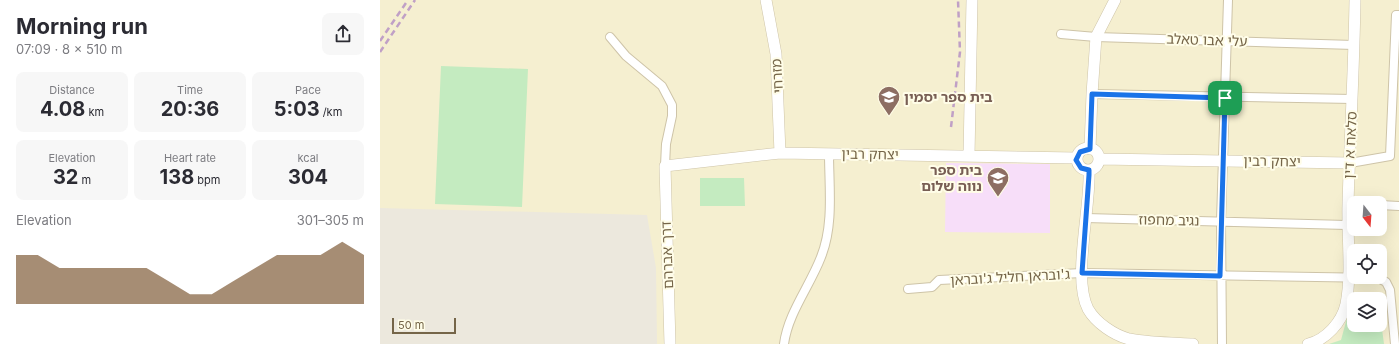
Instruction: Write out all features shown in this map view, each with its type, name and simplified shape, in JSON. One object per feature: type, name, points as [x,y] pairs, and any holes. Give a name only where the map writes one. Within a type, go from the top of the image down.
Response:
[{"type":"street","name":"מזרחי","points":[[766,0],[776,54],[780,153]]},
{"type":"street","points":[[969,156],[972,0]]},
{"type":"street","points":[[1090,149],[1096,37],[1115,0]]},
{"type":"street","points":[[1222,344],[1220,276],[1228,0]]},
{"type":"street","name":"סלאח א דין","points":[[1351,196],[1350,163],[1355,0]]},
{"type":"street","points":[[1350,163],[1390,156],[1396,108],[1396,15],[1399,15]]},
{"type":"street","name":"עלי אבו טאלב","points":[[1061,34],[1096,37],[1354,45]]},
{"type":"street","points":[[610,37],[626,56],[662,86],[672,105],[672,116],[666,144],[664,166]]},
{"type":"street","points":[[1092,94],[1225,98],[1352,99]]},
{"type":"street","points":[[1090,149],[1097,153],[1099,159],[1096,166],[1089,170],[1080,167],[1076,158],[1081,151],[1090,149]]},
{"type":"street","name":"יצחק רבין","points":[[664,166],[780,153],[1076,158]]},
{"type":"street","points":[[784,344],[790,322],[821,256],[827,239],[829,224],[829,153]]},
{"type":"street","name":"יצחק רבין","points":[[1099,159],[1350,163]]},
{"type":"street","name":"דרך אברהם","points":[[664,166],[670,344]]},
{"type":"street","points":[[1089,170],[1082,273],[1083,292],[1088,309],[1099,323],[1124,340],[1193,344]]},
{"type":"street","points":[[1387,205],[1399,206]]},
{"type":"street","name":"נגיב מחפוז","points":[[1086,218],[1347,225]]},
{"type":"street","name":"ג'ובראן חליל ג'ובראן","points":[[908,289],[932,287],[939,280],[1082,273],[1347,279]]},
{"type":"street","name":"סלאח א דין","points":[[1308,344],[1319,341],[1335,327],[1346,305],[1348,284]]},
{"type":"street","name":"ג'ובראן חליל ג'ובראן","points":[[1387,284],[1390,290],[1395,344]]},
{"type":"shaded area","points":[[380,0],[1399,0],[1399,344],[380,344]]},
{"type":"shaded area","name":"בית ספר נווה שלום","points":[[946,163],[1050,164],[1050,233],[945,232]]},
{"type":"shaded area","points":[[380,208],[647,215],[656,268],[657,344],[380,344]]},
{"type":"green space","points":[[441,66],[528,69],[522,207],[435,204]]},
{"type":"green space","points":[[700,178],[744,178],[745,206],[700,206]]},
{"type":"green space","points":[[1347,318],[1347,332],[1382,332],[1384,344],[1329,344],[1341,340]]},
{"type":"railway","points":[[380,41],[408,0]]},
{"type":"railway","points":[[380,52],[415,0]]},
{"type":"railway","points":[[951,127],[960,52],[958,0]]},
{"type":"place","name":"בית ספר יסמין","points":[[889,116]]},
{"type":"place","name":"בית ספר נווה שלום","points":[[998,198]]},
{"type":"route","points":[[1092,94],[1225,98],[1220,276],[1082,273],[1089,170],[1084,170],[1081,168],[1077,164],[1076,160],[1078,154],[1082,150],[1090,149],[1092,94]]}]
